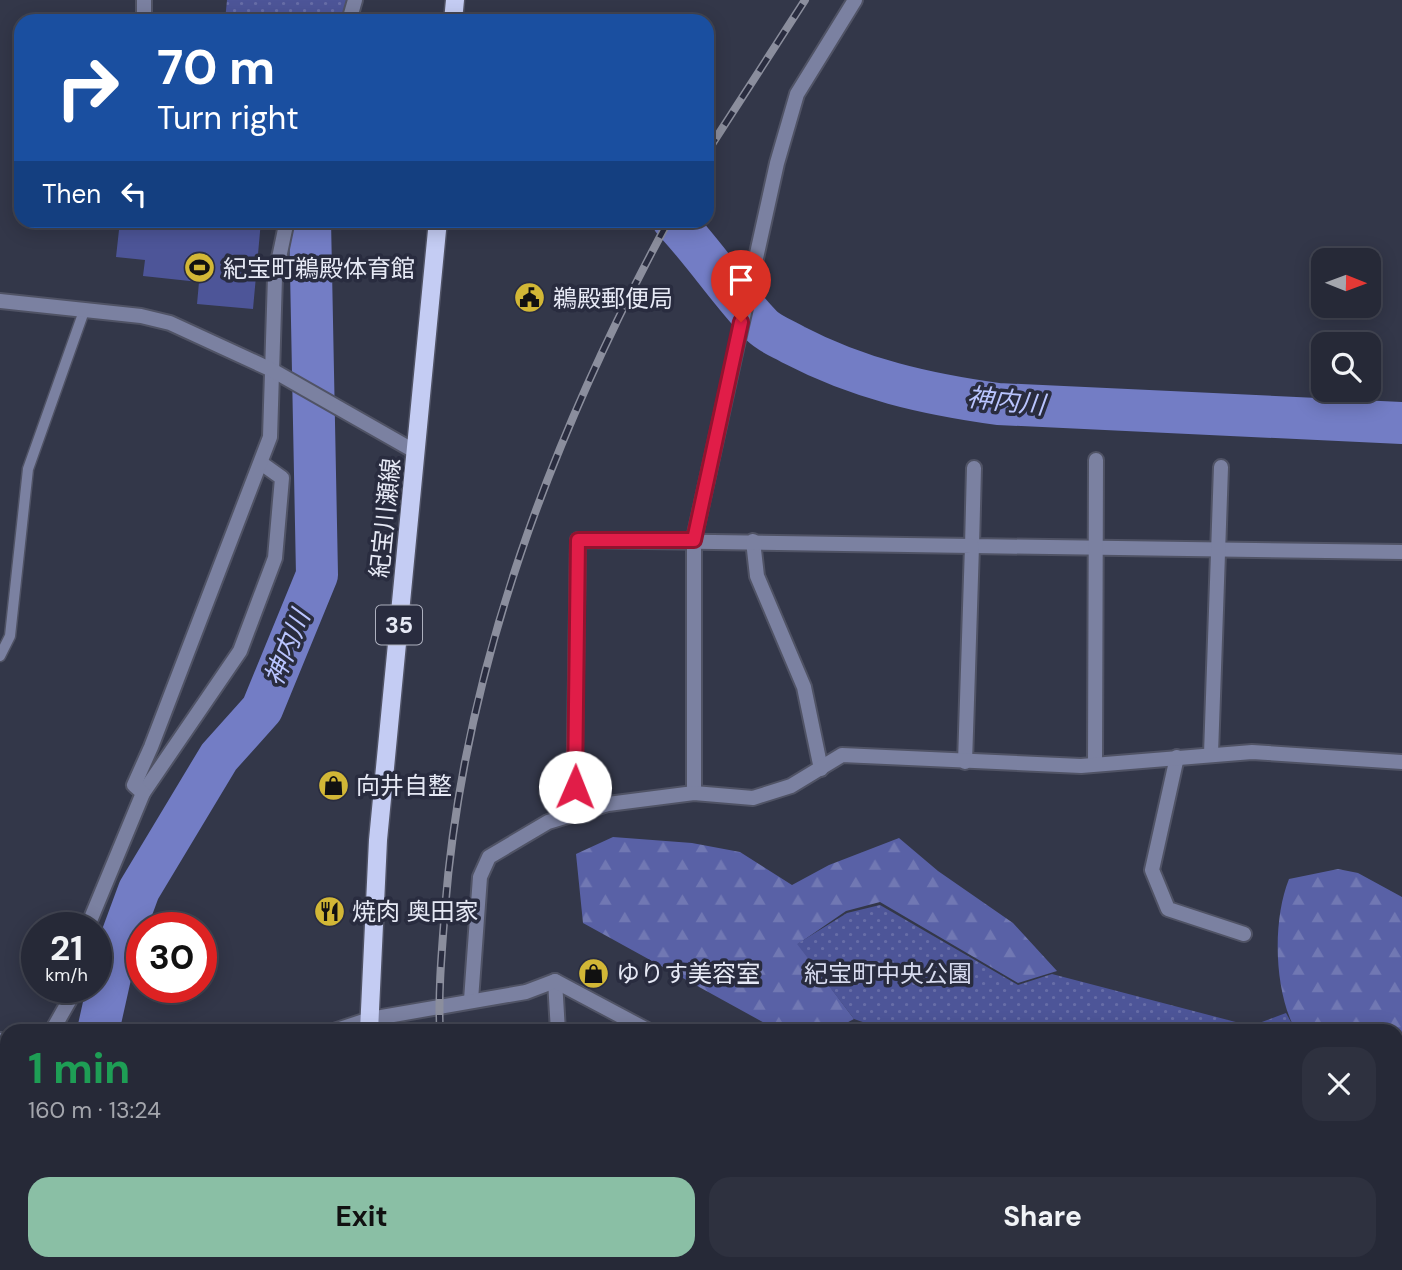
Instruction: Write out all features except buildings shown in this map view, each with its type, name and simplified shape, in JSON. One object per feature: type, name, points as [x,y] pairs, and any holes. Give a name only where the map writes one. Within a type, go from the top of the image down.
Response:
[{"type":"main road","name":"紀宝川瀬線","points":[[369,1024],[378,841],[437,228]]},
{"type":"street","points":[[694,793],[694,540],[777,163],[797,93],[855,0]]},
{"type":"street","points":[[143,793],[134,785],[270,437],[275,278],[285,228]]},
{"type":"street","points":[[0,301],[141,316],[170,323],[272,370],[416,452]]},
{"type":"street","points":[[1095,764],[1096,460]]},
{"type":"street","points":[[94,912],[143,793],[240,650],[275,558],[282,478],[261,463]]},
{"type":"street","points":[[1211,754],[1221,467]]},
{"type":"street","points":[[965,762],[974,468]]},
{"type":"street","points":[[574,814],[578,540],[1402,552]]},
{"type":"street","points":[[753,541],[757,576],[804,687],[821,769]]},
{"type":"street","points":[[471,1000],[480,877],[489,858],[548,822],[608,804],[694,793],[752,798],[791,786],[842,755],[965,762],[1095,764],[1252,752],[1402,762]]},
{"type":"street","points":[[1177,757],[1152,870],[1168,909],[1244,934]]},
{"type":"street","points":[[373,1024],[471,1000],[526,992],[555,981],[636,1024]]},
{"type":"street","points":[[555,981],[558,1024]]},
{"type":"street","points":[[56,1024],[68,1003]]},
{"type":"lane","points":[[0,656],[10,636],[28,470],[84,311]]},
{"type":"green space","points":[[227,0],[355,0],[351,14],[226,14]]},
{"type":"green space","name":"紀宝町鵜殿体育館","points":[[119,228],[260,228],[253,309],[197,304],[199,282],[143,276],[145,260],[116,257]]},
{"type":"green space","points":[[613,837],[692,843],[740,852],[792,885],[829,865],[899,838],[938,871],[1013,923],[1057,971],[1018,983],[880,902],[846,911],[798,944],[854,1019],[844,1024],[766,1024],[583,923],[576,854]]},
{"type":"green space","points":[[1338,869],[1358,873],[1402,897],[1402,1024],[1293,1024],[1283,997],[1278,956],[1280,915],[1289,879]]},
{"type":"green space","name":"紀宝町中央公園","points":[[880,905],[1018,985],[1052,974],[1243,1024],[869,1024],[854,1019],[797,944],[847,913]]},
{"type":"green space","name":"紀宝町中央公園","points":[[1286,1013],[1292,1024],[1256,1024]]},
{"type":"waterway","name":"神内川","points":[[100,1024],[115,955],[139,890],[219,757],[262,709],[317,575],[310,228]]},
{"type":"waterway","name":"神内川","points":[[680,228],[765,329],[818,357],[893,384],[998,404],[1402,423]]},
{"type":"railway","points":[[714,141],[805,0]]},
{"type":"railway","points":[[440,1024],[445,909],[455,818],[472,729],[494,641],[552,468],[627,301],[665,228]]},
{"type":"place","name":"紀宝町鵜殿体育館","points":[[200,268]]},
{"type":"place","name":"鵜殿郵便局","points":[[530,298]]},
{"type":"place","name":"向井自整","points":[[333,785]]},
{"type":"place","name":"焼肉 奥田家","points":[[329,911]]},
{"type":"place","name":"ゆりす美容室","points":[[593,973]]},
{"type":"route","points":[[575,787],[578,540],[694,540],[741,322]]}]
